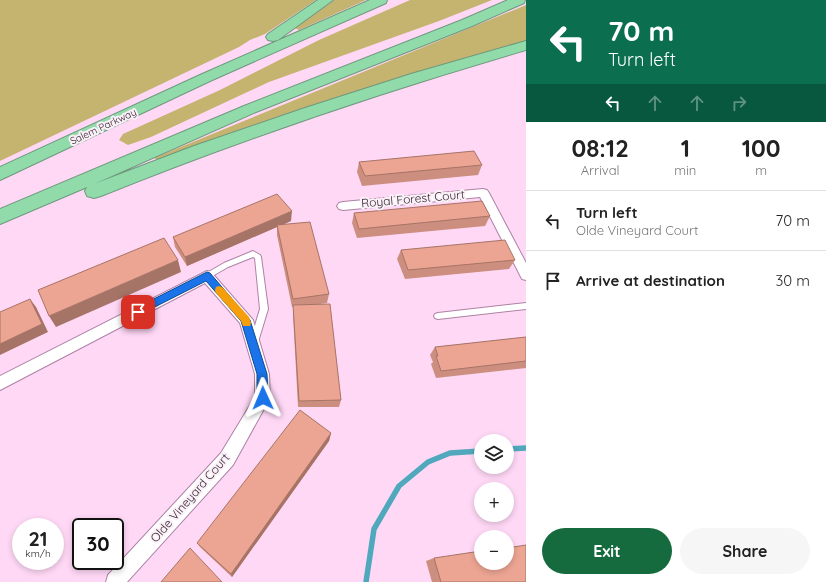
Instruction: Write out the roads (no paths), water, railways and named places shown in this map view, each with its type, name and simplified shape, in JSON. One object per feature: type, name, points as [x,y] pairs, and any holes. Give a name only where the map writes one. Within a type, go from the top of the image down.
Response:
[{"type":"highway","points":[[205,78],[296,22],[327,0]]},
{"type":"highway","points":[[205,78],[380,0]]},
{"type":"highway","points":[[0,218],[243,112],[467,23],[519,0]]},
{"type":"highway","points":[[0,230],[171,161],[287,119],[390,85],[526,45]]},
{"type":"highway","name":"Salem Parkway","points":[[0,174],[205,78]]},
{"type":"street","name":"Royal Forest Court","points":[[343,206],[483,193],[526,275]]},
{"type":"street","name":"Olde Vineyard Court","points":[[115,582],[227,459],[263,398],[262,374],[246,320],[207,276]]},
{"type":"street","points":[[0,383],[207,276]]},
{"type":"lane","points":[[207,276],[226,265],[254,254],[258,257],[264,309],[253,344]]},
{"type":"lane","points":[[438,316],[526,306]]},
{"type":"waterway","points":[[514,449],[526,448]]},
{"type":"waterway","points":[[366,582],[374,529],[399,486],[428,462],[450,453],[474,451]]}]
